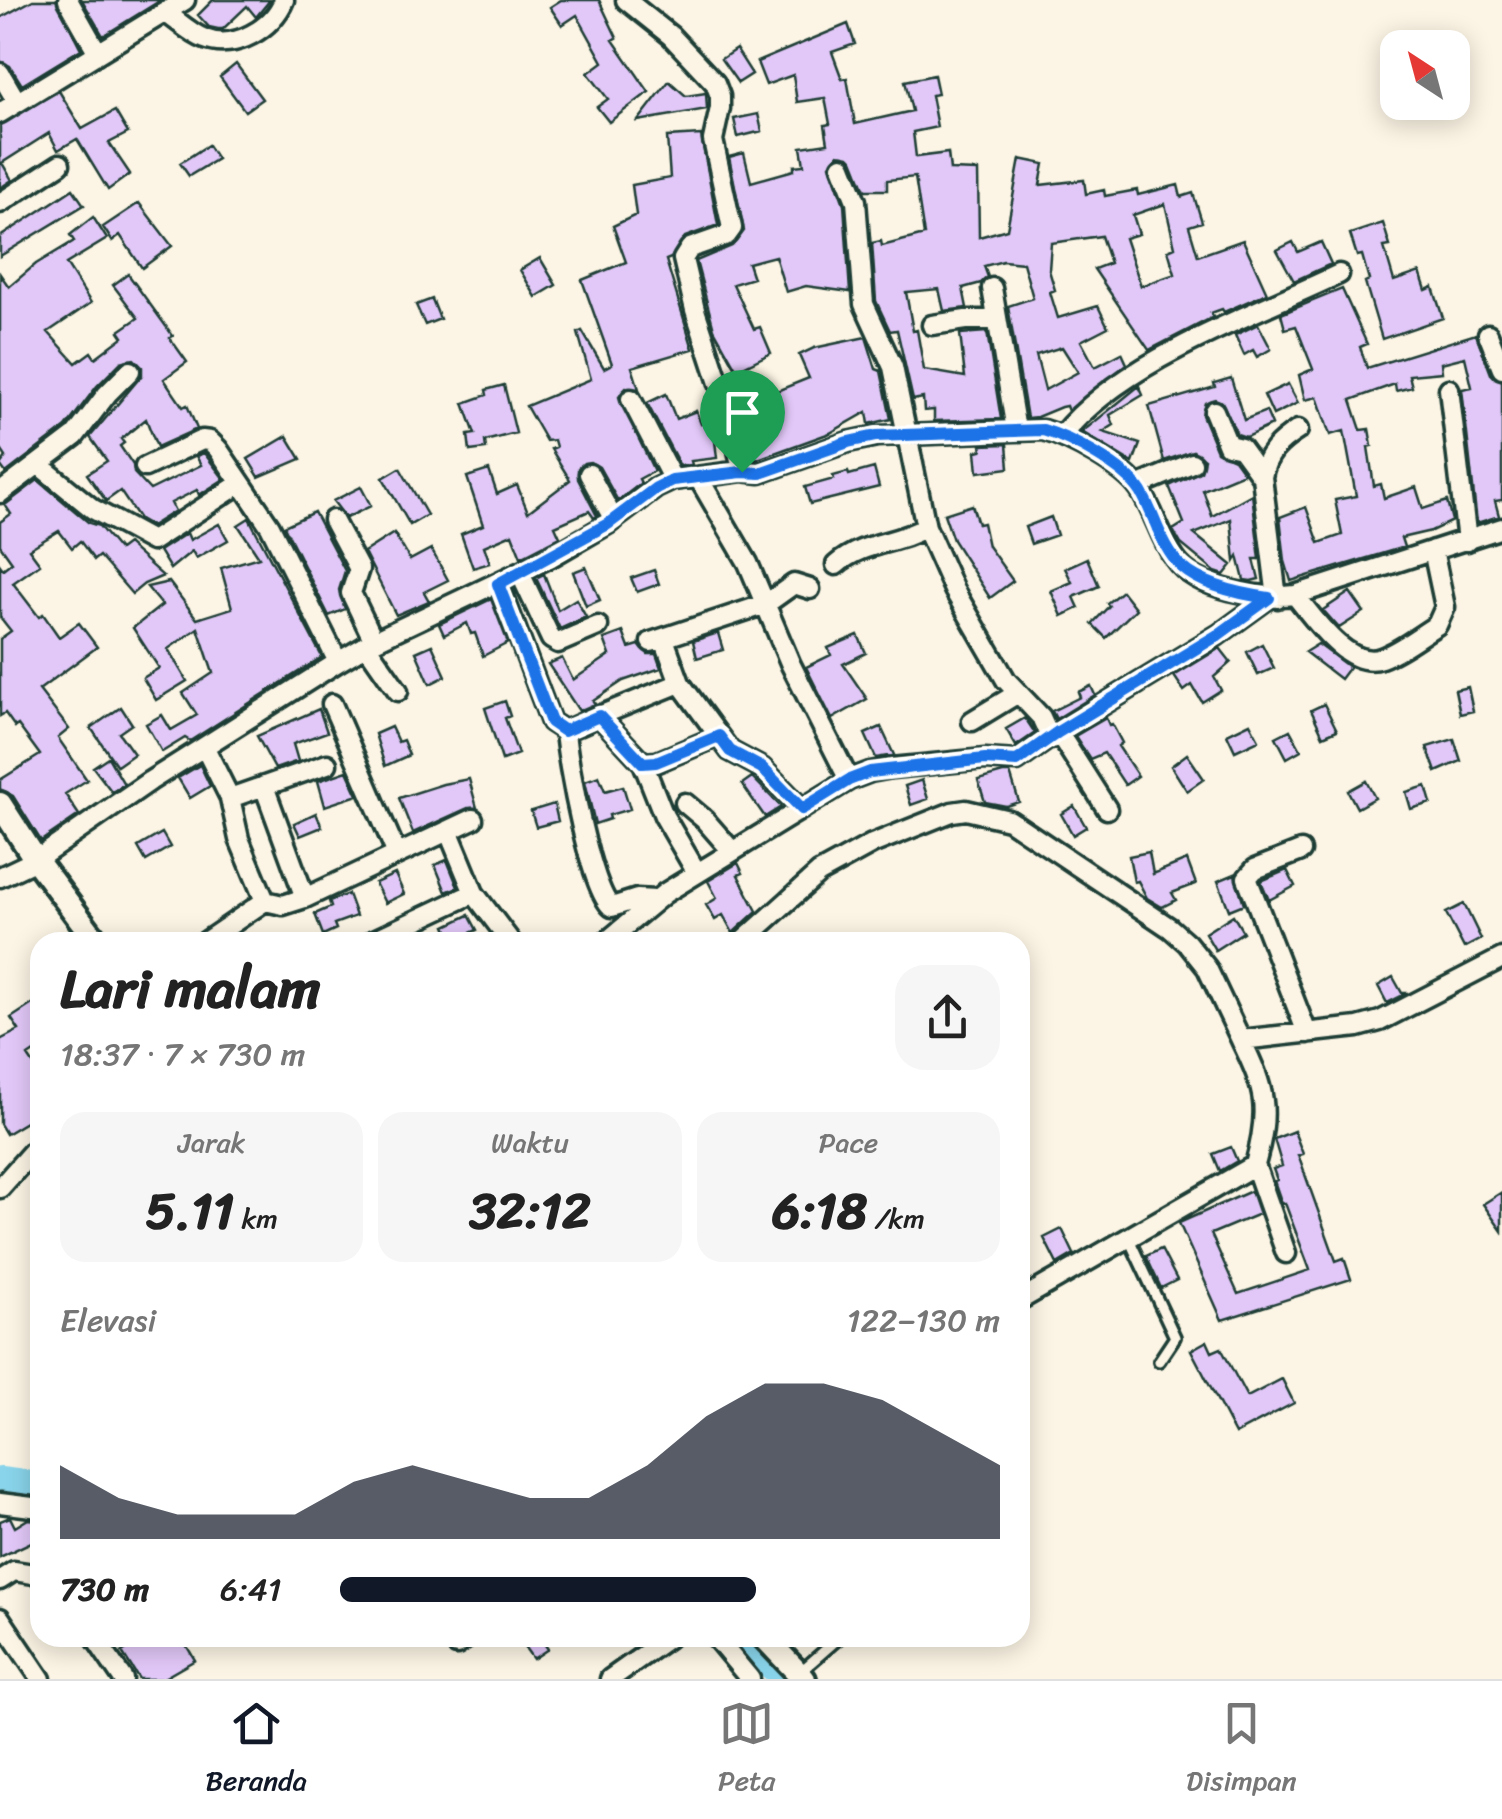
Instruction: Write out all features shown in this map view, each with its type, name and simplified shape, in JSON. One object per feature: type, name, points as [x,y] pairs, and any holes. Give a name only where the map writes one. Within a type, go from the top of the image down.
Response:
[{"type":"street","points":[[68,0],[98,53]]},
{"type":"street","points":[[0,112],[184,0]]},
{"type":"street","points":[[166,12],[194,33],[220,43],[252,34],[278,11],[284,0]]},
{"type":"street","points":[[626,0],[670,36],[715,83],[720,96],[713,140],[732,228],[726,235],[690,248],[683,260],[734,429],[742,472]]},
{"type":"street","points":[[0,74],[17,102]]},
{"type":"street","points":[[0,202],[60,164]]},
{"type":"street","points":[[842,166],[856,201],[864,304],[894,367],[926,527],[954,590],[1006,680],[1055,735],[1106,810]]},
{"type":"street","points":[[1062,435],[1089,404],[1150,362],[1339,274]]},
{"type":"street","points":[[992,288],[1016,430]]},
{"type":"street","points":[[932,325],[996,320]]},
{"type":"street","points":[[1488,334],[1502,368]]},
{"type":"street","points":[[0,493],[75,436],[130,371]]},
{"type":"street","points":[[1449,389],[1467,541]]},
{"type":"street","points":[[632,399],[672,480]]},
{"type":"street","points":[[1214,412],[1226,442],[1241,448],[1262,476],[1280,597]]},
{"type":"street","points":[[0,877],[36,860],[150,780],[370,643],[520,573],[614,520],[672,480],[760,473],[848,442],[905,433],[1043,430],[1062,435],[1137,486],[1165,543],[1186,571],[1236,592],[1280,597],[1335,643],[1363,660],[1380,659],[1438,625],[1445,607],[1433,550]]},
{"type":"street","points":[[1262,476],[1270,454],[1298,430]]},
{"type":"street","points":[[146,467],[202,440],[210,441],[242,483],[287,558],[338,662]]},
{"type":"street","points":[[1137,486],[1192,463]]},
{"type":"street","points":[[39,465],[93,510],[152,541],[242,483]]},
{"type":"street","points":[[590,474],[614,520]]},
{"type":"street","points":[[698,477],[748,563],[792,665],[849,780]]},
{"type":"street","points":[[333,520],[359,569],[351,593],[370,643],[398,691]]},
{"type":"street","points":[[836,565],[857,549],[893,543],[926,527]]},
{"type":"street","points":[[619,932],[655,900],[697,872],[849,780],[892,768],[985,759],[1017,761],[1280,597],[1502,528]]},
{"type":"street","points":[[520,573],[550,639],[558,643],[598,626]]},
{"type":"street","points":[[498,584],[551,722],[564,731]]},
{"type":"street","points":[[802,809],[762,768],[730,751],[680,683],[658,641],[766,604],[794,584],[810,589]]},
{"type":"street","points":[[564,731],[680,683]]},
{"type":"street","points":[[972,720],[1018,693]]},
{"type":"street","points":[[332,704],[396,852]]},
{"type":"street","points":[[599,716],[643,763],[664,816],[697,872]]},
{"type":"street","points":[[564,731],[566,755],[603,898],[612,907],[637,899],[655,900]]},
{"type":"street","points":[[643,763],[656,762],[719,736]]},
{"type":"street","points":[[205,748],[230,798],[239,840],[265,901]]},
{"type":"street","points":[[230,798],[327,764]]},
{"type":"street","points":[[264,786],[305,898]]},
{"type":"street","points":[[685,803],[732,851]]},
{"type":"street","points":[[0,804],[90,932]]},
{"type":"street","points":[[753,932],[819,873],[872,844],[952,812],[998,815],[1064,855],[1187,943],[1208,968],[1262,1086],[1266,1115],[1255,1165],[1286,1253]]},
{"type":"street","points":[[220,932],[265,901],[283,905],[305,898],[473,819]]},
{"type":"street","points":[[448,830],[474,893],[503,932]]},
{"type":"street","points":[[1301,851],[1255,870],[1247,878],[1307,1033]]},
{"type":"street","points":[[391,932],[474,893]]},
{"type":"street","points":[[1241,1040],[1380,1021],[1502,958]]},
{"type":"street","points":[[0,1188],[8,1163],[30,1149]]},
{"type":"street","points":[[1030,1294],[1255,1165]]},
{"type":"street","points":[[0,1503],[30,1507]]},
{"type":"street","points":[[0,1580],[14,1570],[30,1574]]},
{"type":"street","points":[[0,1618],[41,1679]]},
{"type":"street","points":[[101,1647],[122,1679]]},
{"type":"street","points":[[610,1679],[655,1647]]},
{"type":"street","points":[[723,1647],[746,1678]]},
{"type":"street","points":[[772,1647],[797,1678]]},
{"type":"lane","points":[[1128,1237],[1175,1336],[1160,1361]]},
{"type":"lane","points":[[797,1678],[830,1647]]},
{"type":"building","points":[[33,0],[56,0],[81,49],[22,85],[10,66],[0,61],[0,18]]},
{"type":"building","points":[[82,0],[161,0],[103,36]]},
{"type":"building","points":[[213,0],[270,0],[256,17],[247,6],[223,29],[218,29],[209,27],[198,15]]},
{"type":"building","points":[[561,0],[599,0],[617,38],[613,40],[649,92],[609,122],[597,107],[608,99],[588,73],[603,62],[577,15],[562,25],[550,7]]},
{"type":"building","points":[[848,24],[855,44],[832,52],[842,79],[847,78],[855,124],[912,111],[905,81],[934,75],[938,94],[931,95],[937,127],[913,132],[916,157],[948,153],[950,170],[978,171],[979,237],[1007,229],[1020,159],[1044,164],[1040,185],[1084,180],[1086,194],[1104,190],[1105,196],[1137,190],[1138,195],[1178,185],[1181,197],[1193,193],[1202,222],[1189,226],[1198,256],[1243,240],[1267,293],[1224,312],[1222,309],[1211,313],[1213,317],[1149,350],[1094,269],[1110,263],[1101,236],[1051,243],[1049,270],[1055,290],[1050,292],[1058,318],[1098,306],[1108,327],[1081,341],[1095,367],[1122,353],[1127,364],[1068,411],[1066,406],[1027,418],[1008,306],[1033,298],[1023,263],[1003,261],[984,266],[988,277],[963,288],[967,308],[944,311],[939,289],[906,292],[924,370],[965,377],[960,334],[987,332],[1001,419],[934,421],[934,410],[924,411],[923,398],[913,400],[897,330],[890,331],[876,301],[872,243],[881,241],[882,246],[924,235],[915,177],[887,180],[887,190],[865,190],[853,160],[838,154],[830,165],[844,204],[850,292],[806,286],[786,292],[775,256],[748,263],[753,278],[733,284],[754,329],[760,327],[771,353],[737,370],[714,329],[696,261],[732,246],[744,231],[729,157],[744,153],[751,182],[794,170],[794,166],[804,165],[801,147],[828,143],[825,125],[830,124],[825,98],[797,102],[793,75],[766,85],[757,62]],"holes":[[[1165,204],[1175,247],[1168,250],[1175,274],[1141,286],[1125,238],[1139,234],[1133,215]],[[1062,347],[1078,372],[1045,390],[1036,355]]]},
{"type":"building","points":[[736,49],[752,74],[738,83],[721,59]]},
{"type":"building","points":[[236,64],[262,99],[245,111],[220,77]]},
{"type":"building","points":[[669,81],[686,96],[706,93],[707,109],[638,121]]},
{"type":"building","points":[[59,91],[82,129],[115,111],[128,133],[109,143],[130,174],[108,190],[77,139],[58,150],[49,133],[2,163],[12,180],[0,188],[0,125]]},
{"type":"building","points":[[758,114],[762,131],[738,137],[734,119]]},
{"type":"building","points":[[701,135],[718,225],[685,237],[666,260],[693,349],[632,367],[639,389],[626,388],[619,397],[654,471],[639,479],[641,483],[618,501],[599,467],[584,463],[578,468],[578,479],[597,516],[594,518],[589,511],[555,526],[560,537],[521,557],[512,534],[484,546],[490,563],[473,568],[461,534],[483,525],[467,477],[489,470],[497,494],[517,485],[528,512],[570,480],[551,449],[556,447],[554,440],[546,441],[526,406],[591,379],[578,333],[582,331],[604,368],[612,364],[582,280],[626,262],[613,226],[636,215],[632,185],[670,178],[667,137]]},
{"type":"building","points":[[208,145],[217,159],[189,176],[180,163]]},
{"type":"building","points":[[73,189],[84,205],[0,256],[0,237]]},
{"type":"building","points":[[139,203],[172,246],[142,268],[120,235],[112,241],[103,227]]},
{"type":"building","points":[[93,217],[107,239],[66,264],[91,303],[48,332],[76,363],[91,352],[95,358],[123,337],[119,331],[138,318],[113,285],[128,274],[187,362],[164,379],[183,407],[187,405],[197,429],[157,447],[146,419],[121,439],[124,443],[120,446],[134,473],[150,490],[201,465],[196,456],[204,453],[224,479],[199,495],[197,490],[171,503],[175,511],[151,526],[139,519],[120,491],[106,501],[87,474],[107,461],[90,437],[142,375],[142,367],[134,359],[121,362],[97,386],[66,427],[6,473],[0,465],[6,457],[0,448],[0,274],[9,287],[36,264],[74,241],[70,235]]},
{"type":"building","points":[[1383,223],[1390,246],[1384,247],[1394,281],[1420,272],[1426,290],[1433,287],[1443,318],[1382,339],[1365,282],[1369,280],[1362,255],[1357,256],[1350,234]]},
{"type":"building","points":[[1293,242],[1298,252],[1321,242],[1331,264],[1294,281],[1277,250]]},
{"type":"building","points":[[540,258],[556,285],[536,297],[520,270]]},
{"type":"building","points":[[1342,289],[1367,344],[1360,347],[1367,368],[1476,334],[1491,374],[1502,381],[1502,500],[1495,501],[1499,516],[1477,523],[1462,389],[1472,387],[1465,357],[1441,363],[1442,372],[1409,375],[1412,387],[1396,391],[1395,384],[1351,400],[1361,430],[1369,429],[1374,486],[1381,484],[1384,498],[1416,487],[1423,509],[1447,501],[1452,521],[1401,538],[1404,547],[1291,581],[1280,517],[1306,507],[1319,543],[1342,535],[1335,500],[1356,496],[1344,431],[1330,435],[1317,397],[1305,400],[1299,375],[1313,369],[1296,326],[1285,329],[1281,314]]},
{"type":"building","points":[[432,299],[440,319],[425,325],[416,305]]},
{"type":"building","points":[[1258,324],[1271,349],[1257,357],[1253,350],[1244,355],[1235,335]]},
{"type":"building","points":[[866,337],[876,369],[881,371],[891,419],[869,424],[867,412],[830,433],[755,460],[749,437],[756,435],[732,384],[750,375],[762,397],[809,378],[799,355]]},
{"type":"building","points":[[1231,378],[1244,420],[1266,411],[1272,425],[1246,437],[1237,434],[1222,402],[1215,399],[1205,403],[1202,415],[1217,451],[1234,459],[1244,473],[1203,490],[1212,516],[1252,494],[1260,559],[1254,559],[1259,579],[1251,581],[1244,580],[1238,556],[1235,561],[1231,519],[1194,534],[1232,565],[1224,575],[1181,544],[1173,530],[1184,523],[1169,486],[1201,471],[1204,459],[1193,451],[1164,461],[1149,406],[1215,387],[1214,383]]},
{"type":"building","points":[[1288,384],[1298,403],[1273,415],[1264,395]]},
{"type":"building","points":[[504,385],[516,433],[485,441],[486,449],[470,451],[468,435],[475,434],[464,403]]},
{"type":"building","points":[[1139,386],[1143,395],[1110,415],[1114,425],[1103,432],[1140,444],[1133,463],[1082,432]]},
{"type":"building","points":[[666,394],[676,419],[696,411],[701,424],[716,417],[721,429],[714,432],[717,458],[680,466],[647,403]]},
{"type":"building","points":[[287,436],[301,459],[259,477],[248,459]]},
{"type":"building","points":[[1007,444],[1009,468],[978,472],[976,451],[982,450],[981,445]]},
{"type":"building","points":[[400,468],[427,515],[410,525],[383,478]]},
{"type":"building","points":[[874,468],[879,487],[810,504],[805,487],[834,479],[833,476]]},
{"type":"building","points":[[38,480],[89,523],[99,526],[119,550],[127,544],[163,576],[132,594],[99,556],[94,560],[80,541],[72,548],[59,531],[29,549],[40,564],[13,583],[59,637],[79,623],[97,647],[39,690],[69,729],[58,738],[87,780],[65,794],[79,815],[41,841],[13,796],[0,789],[0,780],[40,755],[18,725],[15,727],[5,713],[0,716],[0,639],[11,631],[0,617],[0,565],[3,569],[12,562],[0,545],[0,522],[11,514],[5,505]]},
{"type":"building","points":[[361,487],[371,506],[346,518],[333,501]]},
{"type":"building","points":[[972,505],[978,524],[983,523],[988,546],[1013,581],[990,598],[953,540],[944,514]]},
{"type":"building","points":[[314,512],[345,571],[339,590],[345,609],[329,616],[284,526]]},
{"type":"building","points":[[1051,517],[1057,535],[1031,544],[1025,527]]},
{"type":"building","points":[[249,518],[322,657],[190,741],[185,738],[162,752],[146,724],[162,715],[171,730],[197,715],[183,693],[213,673],[198,628],[168,649],[187,681],[156,700],[143,678],[159,668],[133,628],[162,605],[147,587],[169,582],[197,619],[232,608],[221,568],[259,557],[238,525]]},
{"type":"building","points":[[219,524],[228,540],[196,558],[192,551],[170,569],[159,551],[187,533],[190,540]]},
{"type":"building","points":[[394,533],[410,560],[431,549],[448,580],[424,592],[429,601],[396,615],[364,552]]},
{"type":"building","points":[[1087,558],[1099,586],[1074,597],[1079,608],[1062,616],[1051,591],[1072,582],[1065,568]]},
{"type":"building","points":[[586,567],[600,600],[586,606],[573,572]]},
{"type":"building","points":[[654,570],[659,584],[637,592],[631,578]]},
{"type":"building","points":[[544,574],[558,610],[576,599],[586,617],[560,629],[536,578]]},
{"type":"building","points":[[1122,591],[1136,609],[1106,638],[1092,624],[1109,606],[1107,603]]},
{"type":"building","points":[[1350,592],[1364,612],[1339,628],[1323,610]]},
{"type":"building","points":[[491,599],[508,643],[483,656],[467,623],[444,635],[439,624]]},
{"type":"building","points":[[623,632],[629,648],[639,645],[648,654],[656,654],[661,668],[623,681],[593,701],[595,704],[579,711],[548,664],[562,658],[573,680],[610,655],[604,639]]},
{"type":"building","points":[[718,633],[723,650],[697,658],[693,641]]},
{"type":"building","points":[[858,635],[866,653],[843,664],[867,699],[832,719],[806,667],[831,655],[828,648]]},
{"type":"building","points":[[1262,644],[1274,668],[1258,675],[1247,652]]},
{"type":"building","points":[[1318,644],[1349,667],[1340,679],[1305,652]]},
{"type":"building","points":[[432,645],[446,676],[430,684],[416,652]]},
{"type":"building","points":[[1220,648],[1231,662],[1214,677],[1221,690],[1202,702],[1192,685],[1184,691],[1174,676]]},
{"type":"building","points":[[1091,686],[1095,695],[1056,719],[1052,711],[1080,697],[1078,692]]},
{"type":"building","points":[[1468,687],[1473,711],[1460,714],[1455,690]]},
{"type":"building","points":[[505,701],[510,716],[505,718],[518,754],[502,760],[485,708]]},
{"type":"building","points":[[1324,704],[1337,730],[1323,736],[1311,710]]},
{"type":"building","points":[[121,707],[132,724],[119,733],[134,754],[117,766],[91,728]]},
{"type":"building","points":[[319,709],[327,732],[293,744],[298,761],[275,769],[257,736]]},
{"type":"building","points":[[1025,718],[1035,733],[1016,746],[1006,729]]},
{"type":"building","points":[[1106,718],[1122,743],[1118,746],[1138,776],[1125,785],[1104,753],[1090,759],[1075,736]]},
{"type":"building","points":[[1250,723],[1259,740],[1235,751],[1227,734]]},
{"type":"building","points":[[391,727],[398,742],[403,740],[409,755],[385,766],[375,734]]},
{"type":"building","points":[[881,727],[894,755],[876,758],[865,734]]},
{"type":"building","points":[[1290,730],[1301,750],[1287,758],[1276,737]]},
{"type":"building","points":[[1454,739],[1461,761],[1436,772],[1427,747]]},
{"type":"building","points":[[1187,754],[1204,779],[1187,791],[1171,766]]},
{"type":"building","points":[[108,757],[124,784],[112,792],[93,767]]},
{"type":"building","points":[[200,765],[210,786],[190,798],[178,778]]},
{"type":"building","points":[[347,771],[358,795],[325,806],[318,781]]},
{"type":"building","points":[[1010,773],[1019,802],[1006,806],[985,802],[978,780]]},
{"type":"building","points":[[599,776],[605,791],[623,786],[630,809],[595,824],[585,781]]},
{"type":"building","points":[[752,777],[781,807],[765,817],[742,784]]},
{"type":"building","points":[[469,779],[477,808],[468,808],[413,833],[399,798]]},
{"type":"building","points":[[922,780],[928,799],[911,805],[905,786]]},
{"type":"building","points":[[1366,781],[1375,798],[1357,808],[1348,791]]},
{"type":"building","points":[[1426,786],[1431,803],[1411,809],[1406,792]]},
{"type":"building","points":[[554,804],[558,821],[536,827],[531,811]]},
{"type":"building","points":[[1074,806],[1086,827],[1073,835],[1061,814]]},
{"type":"building","points":[[316,813],[322,827],[300,836],[294,823]]},
{"type":"building","points":[[162,833],[170,847],[146,861],[138,847]]},
{"type":"building","points":[[1149,852],[1153,874],[1187,860],[1196,884],[1172,893],[1176,900],[1162,907],[1147,898],[1138,881],[1134,882],[1129,856]]},
{"type":"building","points":[[447,860],[458,887],[446,892],[435,865]]},
{"type":"building","points":[[738,863],[743,873],[738,875],[757,911],[732,932],[723,915],[715,920],[706,905],[717,898],[708,881]]},
{"type":"building","points":[[1287,870],[1295,886],[1269,900],[1261,881]]},
{"type":"building","points":[[395,874],[404,894],[385,903],[375,883]]},
{"type":"building","points":[[1235,874],[1244,904],[1229,910],[1218,881]]},
{"type":"building","points":[[348,894],[356,916],[334,924],[336,929],[322,932],[315,914],[331,907],[329,901]]},
{"type":"building","points":[[1464,904],[1481,939],[1464,948],[1446,913]]},
{"type":"building","points":[[469,915],[477,930],[449,932],[446,926]]},
{"type":"building","points":[[1233,915],[1243,932],[1215,950],[1205,933]]},
{"type":"building","points":[[1393,977],[1402,993],[1407,993],[1387,1003],[1378,986]]},
{"type":"building","points":[[30,1006],[30,1124],[28,1121],[6,1134],[0,1124],[0,1040],[19,1030],[11,1018]]},
{"type":"building","points":[[1294,1131],[1303,1154],[1298,1155],[1336,1261],[1344,1258],[1351,1279],[1222,1320],[1179,1223],[1251,1191],[1259,1214],[1211,1234],[1238,1294],[1310,1270],[1274,1181],[1277,1180],[1273,1169],[1282,1166],[1274,1139]]},
{"type":"building","points":[[1231,1147],[1237,1161],[1220,1171],[1213,1154]]},
{"type":"building","points":[[1502,1192],[1502,1231],[1483,1204]]},
{"type":"building","points":[[1062,1229],[1074,1254],[1057,1264],[1044,1238]]},
{"type":"building","points":[[1161,1249],[1177,1280],[1161,1288],[1146,1256]]},
{"type":"building","points":[[1207,1341],[1212,1352],[1221,1348],[1247,1397],[1282,1379],[1294,1403],[1235,1434],[1191,1350]]},
{"type":"building","points":[[10,1517],[15,1527],[30,1519],[30,1543],[0,1557],[0,1521]]},
{"type":"building","points":[[130,1647],[187,1647],[195,1660],[162,1679],[139,1679],[122,1652]]},
{"type":"building","points":[[524,1647],[547,1647],[548,1649],[533,1659]]},
{"type":"waterway","points":[[0,1482],[30,1486]]},
{"type":"waterway","points":[[753,1647],[787,1679]]},
{"type":"route","points":[[1043,430],[1062,435],[1137,486],[1165,543],[1186,571],[1236,592],[1269,598],[1218,635],[1017,761],[985,759],[870,772],[849,780],[802,809],[762,768],[730,751],[719,736],[656,762],[643,763],[599,716],[564,731],[555,726],[498,584],[608,524],[672,480],[742,472],[760,473],[876,436],[1043,430]]}]
